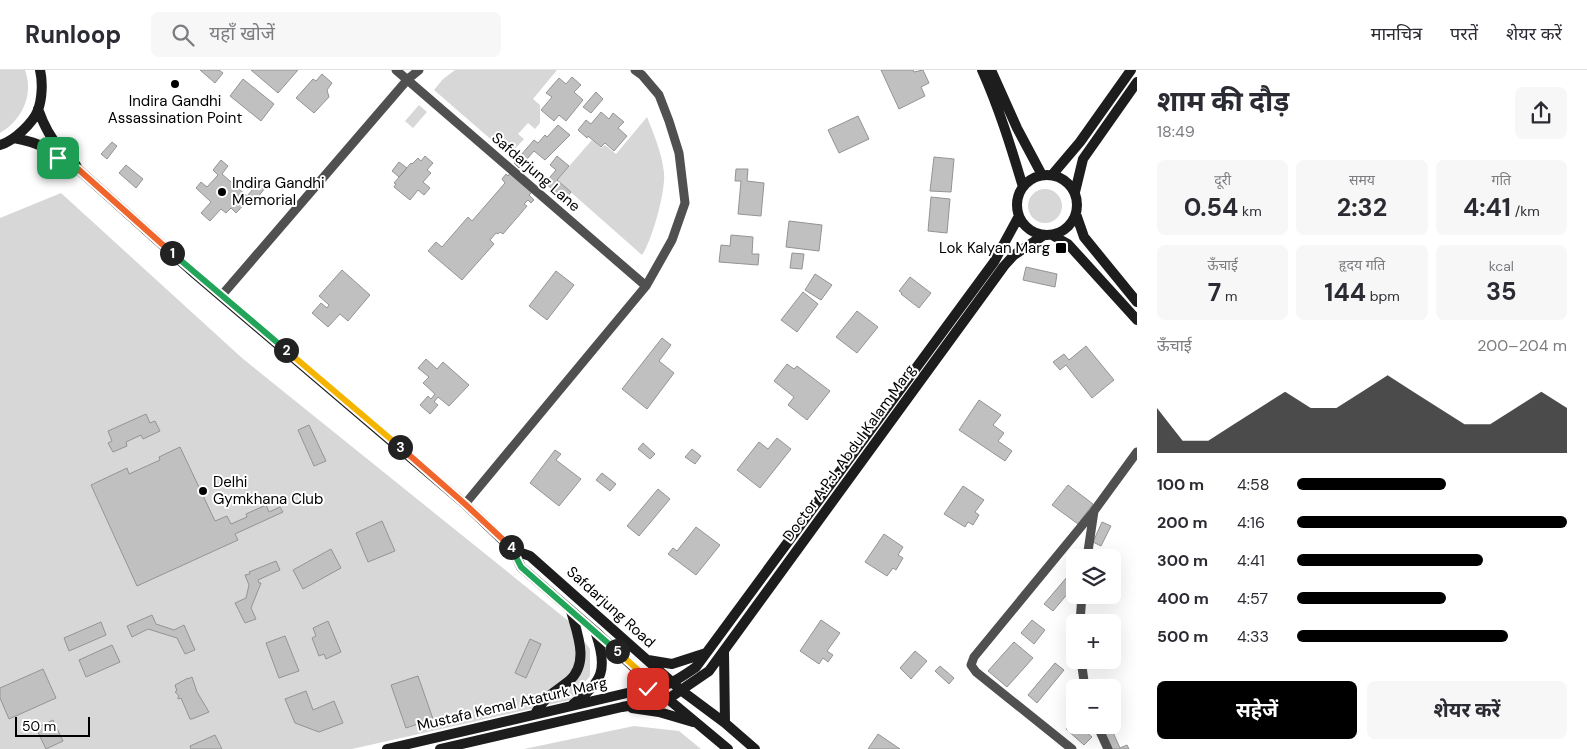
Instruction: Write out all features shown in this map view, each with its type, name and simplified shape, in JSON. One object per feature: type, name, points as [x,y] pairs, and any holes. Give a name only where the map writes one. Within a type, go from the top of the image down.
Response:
[{"type":"main road","points":[[0,145],[14,138],[34,118],[38,109],[42,80],[40,70]]},
{"type":"main road","points":[[982,70],[992,91],[1023,186]]},
{"type":"main road","points":[[991,70],[1017,128],[1047,175],[1065,180],[1075,192],[1077,199],[1076,214],[1072,223],[1065,230],[1048,235]]},
{"type":"main road","points":[[1131,70],[1080,142],[1047,175],[1032,179],[1023,186],[1017,204],[1019,216],[1027,227],[1035,232],[1048,235],[1068,244],[1091,267],[1137,320]]},
{"type":"main road","points":[[1075,192],[1083,159],[1137,82]]},
{"type":"main road","name":"Safdarjung Road","points":[[38,109],[42,121],[52,138],[73,159],[78,169],[195,274],[222,295],[465,504],[513,550],[521,567],[596,632],[668,699],[728,749]]},
{"type":"main road","name":"Safdarjung Road","points":[[14,138],[44,147],[68,166],[78,169]]},
{"type":"main road","points":[[1076,214],[1084,237],[1137,302]]},
{"type":"main road","name":"Doctor A.P.J. Abdul Kalam Marg","points":[[674,682],[696,666],[728,624],[994,262],[1019,216]]},
{"type":"main road","name":"Doctor A.P.J. Abdul Kalam Marg","points":[[682,691],[709,671],[1004,266],[1014,255],[1048,235]]},
{"type":"main road","name":"Safdarjung Road","points":[[513,550],[530,556],[682,691],[725,723],[755,749]]},
{"type":"main road","points":[[534,714],[546,697],[570,680],[578,670],[581,656],[580,641],[571,611]]},
{"type":"main road","points":[[728,624],[738,632]]},
{"type":"main road","points":[[568,707],[588,693],[597,683],[602,672],[601,648],[596,632]]},
{"type":"main road","points":[[724,651],[725,723]]},
{"type":"main road","points":[[648,660],[672,664],[707,652]]},
{"type":"main road","name":"Mustafa Kemal Ataturk Marg","points":[[386,749],[640,690],[658,688],[674,682]]},
{"type":"main road","name":"Mustafa Kemal Ataturk Marg","points":[[440,749],[622,707],[668,699],[682,691]]},
{"type":"main road","points":[[622,707],[659,712],[697,723]]},
{"type":"street","name":"Safdarjung Lane","points":[[396,70],[646,286]]},
{"type":"street","points":[[222,295],[408,79],[419,70]]},
{"type":"street","points":[[465,504],[646,286],[672,240],[684,203],[679,153],[659,95],[635,70]]},
{"type":"street","points":[[1072,749],[976,672],[971,665],[974,657],[1094,511],[1137,452]]},
{"type":"street","points":[[1088,549],[1094,511]]},
{"type":"street","points":[[1102,734],[1108,749]]},
{"type":"shaded area","points":[[0,70],[25,70],[28,89],[20,114],[8,128],[0,133]]},
{"type":"shaded area","points":[[455,70],[557,70],[533,99],[540,105],[540,123],[535,129],[528,123],[518,134],[524,139],[509,155],[434,90],[443,79]]},
{"type":"shaded area","points":[[419,105],[427,112],[413,128],[405,121]]},
{"type":"shaded area","points":[[647,117],[660,151],[664,181],[661,203],[654,227],[642,255],[557,180],[592,140],[601,148],[605,145],[616,154]]},
{"type":"shaded area","points":[[1045,189],[1052,190],[1057,194],[1061,199],[1061,213],[1057,218],[1052,222],[1045,223],[1038,222],[1033,218],[1029,213],[1028,206],[1029,199],[1033,194],[1038,190]]},
{"type":"shaded area","name":"Delhi Gymkhana Club","points":[[61,193],[242,358],[571,623],[590,649],[590,676],[570,700],[352,749],[0,749],[0,218]]},
{"type":"shaded area","points":[[634,726],[679,731],[701,749],[524,749]]},
{"type":"building","points":[[200,70],[219,70],[223,73],[215,83]]},
{"type":"building","points":[[251,70],[298,70],[278,93]]},
{"type":"building","points":[[881,70],[913,70],[914,72],[923,70],[929,83],[921,87],[925,96],[899,109]]},
{"type":"building","points":[[322,74],[332,83],[327,90],[329,97],[314,113],[296,98],[313,79],[316,81]]},
{"type":"building","points":[[572,77],[581,85],[574,92],[583,100],[566,121],[559,115],[554,121],[541,110],[552,97],[546,93],[559,78],[566,84]]},
{"type":"building","points":[[243,79],[274,104],[261,121],[230,96]]},
{"type":"building","points":[[596,92],[603,99],[591,113],[583,107]]},
{"type":"building","points":[[601,112],[609,119],[613,113],[624,122],[618,128],[627,136],[614,151],[605,143],[601,147],[578,130],[586,120],[591,124]]},
{"type":"building","points":[[858,116],[869,139],[839,153],[828,130]]},
{"type":"building","points":[[558,125],[570,135],[545,160],[534,151],[519,168],[514,163],[534,140],[538,143],[545,135],[547,137]]},
{"type":"building","points":[[112,142],[117,146],[107,159],[101,154]]},
{"type":"building","points":[[425,156],[433,163],[427,170],[431,173],[423,182],[430,188],[424,195],[418,190],[410,200],[394,187],[396,184],[394,183],[411,163],[418,158],[421,161]]},
{"type":"building","points":[[557,156],[569,166],[557,180],[571,192],[565,200],[545,183],[556,170],[550,165]]},
{"type":"building","points":[[934,157],[954,159],[951,192],[930,191]]},
{"type":"building","name":"Indira Gandhi Memorial","points":[[221,160],[228,166],[222,174],[247,196],[260,181],[266,187],[252,204],[248,200],[236,213],[231,208],[226,213],[221,209],[210,221],[201,213],[211,202],[196,188],[201,182],[207,187],[218,175],[213,170]]},
{"type":"building","points":[[399,162],[407,168],[399,177],[392,171]]},
{"type":"building","points":[[126,165],[143,179],[136,188],[119,173]]},
{"type":"building","points":[[736,169],[748,169],[747,181],[764,183],[761,216],[738,214],[741,181],[735,181]]},
{"type":"building","points":[[510,173],[532,192],[529,195],[534,200],[531,203],[528,200],[524,204],[527,206],[503,234],[500,232],[496,233],[490,240],[494,244],[462,280],[428,251],[436,242],[442,247],[468,217],[472,221],[505,183],[502,179],[506,174],[508,176]]},
{"type":"building","points":[[931,197],[950,199],[947,233],[928,231]]},
{"type":"building","points":[[789,221],[822,225],[819,251],[786,247]]},
{"type":"building","points":[[731,235],[753,237],[752,254],[759,254],[758,265],[719,262],[721,245],[730,246]]},
{"type":"building","points":[[792,253],[804,254],[802,269],[790,268]]},
{"type":"building","points":[[1026,267],[1057,274],[1055,287],[1023,280]]},
{"type":"building","points":[[342,270],[370,295],[348,321],[340,314],[328,327],[312,313],[321,303],[327,308],[329,305],[319,296]]},
{"type":"building","points":[[556,271],[574,285],[547,320],[529,306]]},
{"type":"building","points":[[815,274],[832,285],[821,300],[805,290]]},
{"type":"building","points":[[910,277],[931,293],[919,308],[899,291]]},
{"type":"building","points":[[803,292],[818,304],[797,332],[781,320]]},
{"type":"building","points":[[857,311],[878,327],[857,353],[836,337]]},
{"type":"building","points":[[662,338],[671,345],[659,361],[674,373],[647,409],[622,389]]},
{"type":"building","points":[[1086,346],[1114,380],[1092,398],[1066,365],[1060,370],[1053,362],[1064,354],[1069,360]]},
{"type":"building","points":[[426,359],[437,369],[443,362],[469,385],[449,406],[438,397],[434,402],[438,405],[430,414],[420,405],[428,396],[431,399],[435,394],[423,383],[429,377],[418,368]]},
{"type":"building","points":[[787,364],[794,369],[797,366],[830,391],[807,420],[788,405],[794,397],[774,381]]},
{"type":"building","points":[[979,400],[1001,415],[993,425],[1004,433],[998,441],[1012,451],[1005,461],[959,430]]},
{"type":"building","points":[[146,414],[150,423],[155,421],[160,431],[143,439],[141,435],[126,442],[127,446],[113,452],[108,443],[112,441],[108,431]]},
{"type":"building","points":[[309,425],[326,461],[314,466],[298,430]]},
{"type":"building","points":[[777,438],[791,449],[760,488],[737,470],[759,442],[768,449]]},
{"type":"building","points":[[643,443],[655,454],[650,459],[638,449]]},
{"type":"building","points":[[180,447],[215,521],[227,516],[231,524],[247,517],[246,514],[266,505],[269,512],[280,507],[283,512],[235,534],[238,540],[137,586],[91,485],[127,468],[129,474],[160,460],[159,457]]},
{"type":"building","points":[[692,449],[701,456],[695,464],[685,457]]},
{"type":"building","points":[[555,450],[561,454],[556,460],[581,479],[559,506],[530,483]]},
{"type":"building","points":[[602,473],[616,484],[610,491],[596,480]]},
{"type":"building","points":[[1068,485],[1093,504],[1078,524],[1052,505]]},
{"type":"building","points":[[963,486],[984,500],[975,512],[979,515],[973,525],[968,522],[965,527],[944,514]]},
{"type":"building","points":[[658,489],[670,499],[639,536],[627,526]]},
{"type":"building","points":[[382,521],[395,551],[368,562],[356,533]]},
{"type":"building","points":[[1102,522],[1111,526],[1101,546],[1093,542]]},
{"type":"building","points":[[696,527],[720,545],[696,575],[668,554],[673,548],[677,551]]},
{"type":"building","points":[[884,534],[903,547],[898,555],[903,558],[896,570],[893,568],[887,576],[865,562]]},
{"type":"building","points":[[331,549],[341,568],[303,589],[293,570]]},
{"type":"building","points":[[276,561],[280,570],[258,580],[261,583],[251,608],[256,619],[245,623],[235,603],[246,598],[249,585],[245,575]]},
{"type":"building","points":[[1066,578],[1066,596],[1053,611],[1044,604]]},
{"type":"building","points":[[152,615],[156,624],[174,630],[184,625],[195,650],[185,654],[177,638],[148,629],[132,637],[127,626]]},
{"type":"building","points":[[821,620],[840,633],[827,651],[833,655],[828,662],[823,658],[819,664],[800,651]]},
{"type":"building","points":[[1032,620],[1045,630],[1034,644],[1021,633]]},
{"type":"building","points":[[328,621],[341,652],[326,659],[324,654],[319,656],[312,638],[316,636],[313,628]]},
{"type":"building","points":[[101,622],[106,635],[69,651],[64,638]]},
{"type":"building","points":[[285,636],[299,671],[279,678],[266,643]]},
{"type":"building","points":[[530,639],[541,644],[526,678],[515,673]]},
{"type":"building","points":[[1014,642],[1033,658],[1007,687],[988,671]]},
{"type":"building","points":[[112,645],[120,662],[86,677],[79,660]]},
{"type":"building","points":[[915,651],[927,661],[911,679],[900,668]]},
{"type":"building","points":[[1055,663],[1064,670],[1037,703],[1028,695]]},
{"type":"building","points":[[940,666],[954,678],[949,684],[935,671]]},
{"type":"building","points":[[43,669],[56,698],[9,719],[0,698],[0,688]]},
{"type":"building","points":[[418,676],[433,719],[406,728],[391,685]]},
{"type":"building","points":[[192,677],[197,692],[209,712],[190,719],[181,698],[178,699],[179,696],[175,692],[177,691],[175,685]]},
{"type":"building","points":[[306,691],[313,710],[334,701],[343,723],[319,732],[295,723],[285,699]]},
{"type":"building","points":[[53,720],[63,741],[46,749],[36,728]]},
{"type":"building","points":[[878,734],[900,749],[868,749]]},
{"type":"building","points":[[1072,734],[1088,734],[1092,737],[1084,745]]},
{"type":"building","points":[[1105,734],[1114,734],[1120,748],[1127,745],[1129,749],[1112,749]]},
{"type":"building","points":[[215,735],[222,749],[191,749],[190,746]]},
{"type":"place","name":"Indira Gandhi Assassination Point","points":[[175,84]]},
{"type":"place","name":"Indira Gandhi Memorial","points":[[222,192]]},
{"type":"place","name":"Lok Kalyan Marg","points":[[1061,248]]},
{"type":"place","name":"Delhi Gymkhana Club","points":[[203,491]]},
{"type":"route","points":[[58,158],[68,166],[78,169],[195,274],[222,295],[465,504],[513,550],[521,567],[658,688],[648,689]]}]
